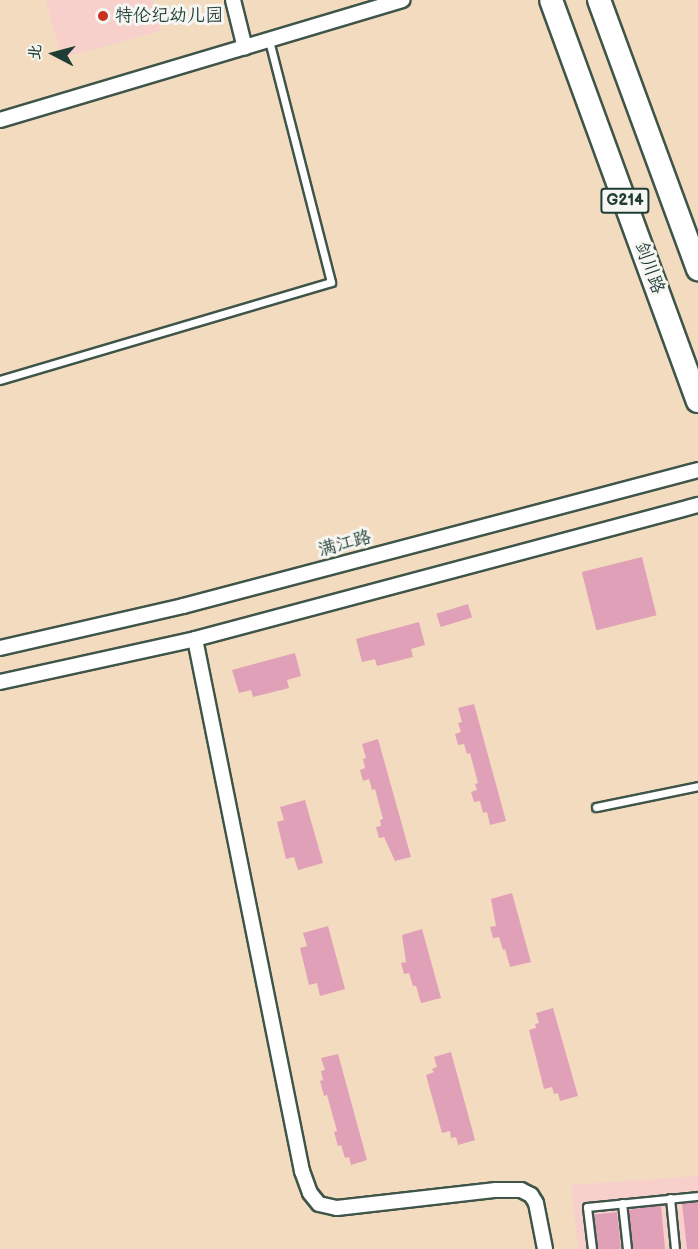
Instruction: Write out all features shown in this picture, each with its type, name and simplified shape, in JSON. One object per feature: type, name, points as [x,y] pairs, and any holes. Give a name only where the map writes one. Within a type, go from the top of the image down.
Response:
[{"type":"highway","name":"剑川路","points":[[551,0],[698,401]]},
{"type":"highway","name":"G214","points":[[599,0],[698,269]]},
{"type":"street","points":[[233,0],[245,48]]},
{"type":"street","points":[[0,120],[403,0]]},
{"type":"street","name":"满江路","points":[[0,648],[183,606],[698,470]]},
{"type":"street","points":[[0,682],[195,639],[698,505]]},
{"type":"street","points":[[195,639],[302,1171],[312,1197],[322,1205],[337,1208],[496,1190],[520,1190],[531,1195],[537,1203],[544,1249]]},
{"type":"lane","points":[[0,380],[331,282],[270,40]]},
{"type":"lane","points":[[596,807],[698,786]]},
{"type":"lane","points":[[592,1249],[587,1207],[698,1196]]},
{"type":"lane","points":[[670,1198],[675,1249]]},
{"type":"lane","points":[[622,1203],[627,1249]]},
{"type":"shaded area","name":"特伦纪幼儿园","points":[[46,0],[153,0],[161,31],[61,58]]},
{"type":"shaded area","points":[[698,1176],[698,1249],[578,1249],[571,1185]]},
{"type":"building","points":[[642,557],[657,615],[596,630],[582,572]]},
{"type":"building","points":[[468,604],[472,617],[441,627],[436,614]]},
{"type":"building","points":[[419,622],[425,645],[411,649],[413,657],[377,666],[375,659],[362,662],[356,639]]},
{"type":"building","points":[[295,653],[301,676],[287,680],[289,688],[253,697],[251,690],[239,693],[232,670]]},
{"type":"building","points":[[474,704],[506,821],[490,825],[487,812],[483,813],[480,801],[474,802],[471,792],[477,790],[475,784],[478,783],[470,753],[467,754],[464,744],[458,745],[455,734],[461,732],[458,723],[462,722],[458,708]]},
{"type":"building","points":[[378,739],[411,857],[395,861],[384,837],[379,838],[376,827],[381,826],[380,820],[383,819],[375,789],[372,790],[369,779],[363,781],[360,770],[365,768],[363,759],[366,758],[362,744]]},
{"type":"building","points":[[305,800],[323,863],[298,870],[294,857],[286,859],[277,822],[284,820],[280,807]]},
{"type":"building","points":[[512,893],[531,962],[510,967],[499,937],[493,938],[490,927],[496,926],[491,899]]},
{"type":"building","points":[[328,926],[345,989],[320,996],[317,983],[309,985],[300,948],[307,946],[303,933]]},
{"type":"building","points":[[422,929],[441,998],[421,1003],[416,986],[413,986],[409,973],[404,974],[401,963],[406,962],[402,935]]},
{"type":"building","points":[[553,1008],[578,1096],[560,1101],[558,1093],[554,1094],[552,1087],[544,1089],[529,1030],[536,1028],[535,1024],[539,1023],[536,1013]]},
{"type":"building","points":[[451,1052],[475,1140],[458,1145],[456,1137],[451,1138],[450,1131],[442,1133],[426,1075],[434,1072],[432,1069],[437,1067],[434,1057]]},
{"type":"building","points":[[338,1054],[367,1160],[351,1165],[349,1157],[345,1158],[341,1145],[338,1146],[334,1132],[337,1131],[327,1095],[324,1096],[320,1081],[323,1080],[321,1071],[325,1070],[321,1058]]},
{"type":"building","points":[[698,1202],[698,1249],[687,1249],[682,1203]]},
{"type":"building","points":[[661,1205],[665,1249],[633,1249],[628,1210]]},
{"type":"building","points":[[617,1212],[621,1249],[598,1249],[594,1214]]},
{"type":"place","name":"特伦纪幼儿园","points":[[103,16]]}]
